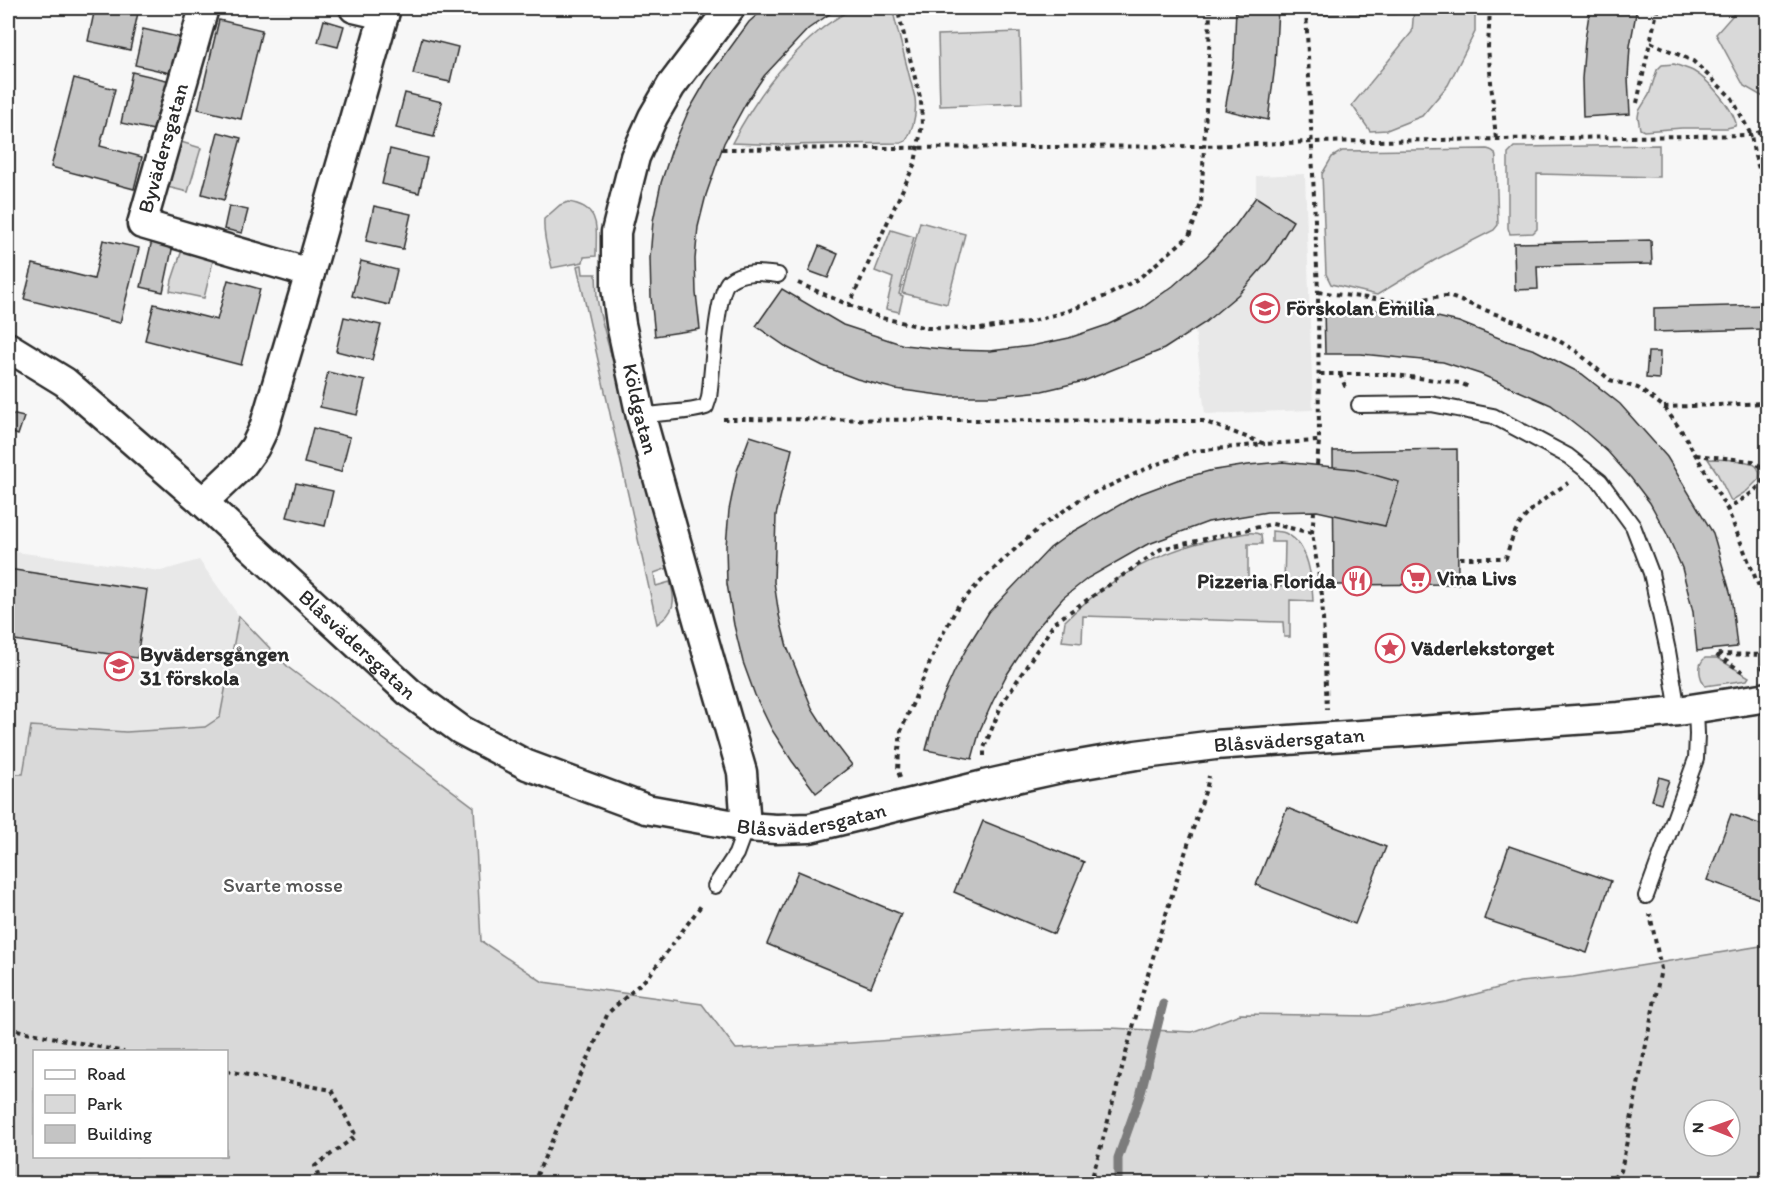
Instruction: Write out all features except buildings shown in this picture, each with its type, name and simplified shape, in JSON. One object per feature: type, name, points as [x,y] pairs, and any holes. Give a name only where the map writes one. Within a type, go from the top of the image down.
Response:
[{"type":"street","name":"Byvädersgatan","points":[[204,8],[142,224],[310,273]]},
{"type":"street","points":[[203,502],[242,465],[255,447],[264,428],[385,11],[354,8]]},
{"type":"street","name":"Köldgatan","points":[[730,8],[671,86],[653,117],[636,157],[616,232],[617,296],[641,417],[742,772],[746,827]]},
{"type":"street","name":"Blåsvädersgatan","points":[[8,347],[65,382],[203,502],[409,692],[461,730],[528,765],[646,809],[746,827],[810,828],[984,785],[1136,755],[1215,745],[1619,717],[1687,710],[1759,687]]},
{"type":"lane","points":[[641,417],[696,410],[706,406],[710,398],[719,310],[725,286],[729,280],[748,273],[777,275]]},
{"type":"lane","points":[[1359,405],[1431,405],[1493,416],[1568,456],[1588,471],[1600,481],[1633,526],[1651,573],[1668,651],[1697,734],[1696,759],[1646,896]]},
{"type":"lane","points":[[715,886],[736,854],[746,827]]},
{"type":"path","points":[[849,305],[915,163],[922,125],[921,101],[897,8]]},
{"type":"path","points":[[777,275],[882,318],[927,328],[980,329],[1029,322],[1068,311],[1106,296],[1138,279],[1189,236],[1201,204],[1210,8]]},
{"type":"path","points":[[1306,8],[1318,292],[1319,441],[1317,465]]},
{"type":"path","points":[[1490,8],[1488,47],[1496,140]]},
{"type":"path","points":[[1637,103],[1659,8]]},
{"type":"path","points":[[1650,42],[1693,61],[1732,98],[1751,135],[1766,191]]},
{"type":"path","points":[[722,149],[1204,146],[1312,142],[1751,135],[1767,129]]},
{"type":"path","points":[[1318,292],[1401,302],[1448,296],[1517,321],[1554,338],[1576,351],[1610,380],[1638,388],[1664,407],[1683,433],[1727,509],[1760,589],[1767,595]]},
{"type":"path","points":[[1664,407],[1767,403]]},
{"type":"path","points":[[706,406],[722,420],[1203,420],[1265,444]]},
{"type":"path","points":[[907,804],[898,771],[901,731],[939,641],[958,606],[977,585],[1038,530],[1079,500],[1152,466],[1194,451],[1319,441]]},
{"type":"path","points":[[1696,455],[1753,461],[1762,468],[1764,476],[1762,483],[1727,509]]},
{"type":"path","points":[[1460,558],[1506,558],[1517,528],[1531,511],[1588,471]]},
{"type":"path","points":[[1314,512],[1312,533],[1322,596],[1328,737]]},
{"type":"path","points":[[984,785],[984,748],[1002,704],[1055,622],[1161,549],[1272,524],[1312,533]]},
{"type":"path","points":[[1759,687],[1714,654],[1767,655]]},
{"type":"path","points":[[1090,1184],[1144,986],[1207,786],[1210,768]]},
{"type":"path","points":[[532,1184],[608,1013],[649,976],[715,886]]},
{"type":"path","points":[[1606,1184],[1622,1171],[1661,969],[1646,896]]},
{"type":"path","points":[[8,1029],[115,1050]]},
{"type":"path","points":[[228,1071],[333,1090],[356,1136],[315,1166],[321,1184]]},
{"type":"shaded area","name":"Förskolan Emilia","points":[[1305,174],[1313,410],[1205,414],[1195,329],[1293,221],[1256,197],[1256,176]]},
{"type":"shaded area","name":"Byvädersgången 31 förskola","points":[[8,551],[161,571],[199,560],[239,616],[220,717],[206,727],[126,732],[31,726],[23,774],[8,774]]},
{"type":"green space","points":[[853,8],[892,8],[915,98],[914,120],[906,141],[901,143],[783,145],[732,143],[759,97],[781,69],[823,28]]},
{"type":"green space","points":[[1319,8],[1395,8],[1395,14],[1320,15]]},
{"type":"green space","points":[[1414,8],[1475,8],[1475,32],[1448,85],[1422,116],[1387,130],[1370,131],[1352,105],[1412,32]]},
{"type":"green space","points":[[1739,8],[1767,8],[1768,97],[1765,98],[1744,86],[1716,34]]},
{"type":"green space","points":[[1020,32],[1022,103],[940,106],[938,35]]},
{"type":"green space","points":[[1674,64],[1693,71],[1712,87],[1729,109],[1736,123],[1735,126],[1644,131],[1640,129],[1639,111],[1649,95],[1657,70],[1662,65]]},
{"type":"green space","points":[[171,139],[201,148],[188,192],[159,185]]},
{"type":"green space","points":[[1659,145],[1659,177],[1537,174],[1537,229],[1533,233],[1510,234],[1508,228],[1508,153],[1514,147]]},
{"type":"green space","points":[[1487,149],[1495,154],[1496,158],[1498,225],[1494,230],[1435,260],[1377,295],[1331,284],[1326,274],[1322,174],[1332,157],[1342,151]]},
{"type":"green space","points":[[568,202],[587,209],[592,214],[596,228],[596,256],[584,257],[583,262],[552,268],[545,237],[544,219],[560,205]]},
{"type":"green space","points":[[920,222],[965,234],[947,304],[902,293]]},
{"type":"green space","points":[[891,230],[914,237],[899,294],[903,296],[899,312],[886,309],[893,278],[875,271]]},
{"type":"green space","points":[[182,250],[214,257],[204,298],[170,291]]},
{"type":"green space","points":[[582,265],[583,274],[596,274],[600,314],[668,568],[654,573],[656,586],[670,582],[673,595],[671,611],[657,624],[577,266]]},
{"type":"green space","points":[[1708,459],[1747,462],[1756,466],[1760,474],[1759,479],[1747,491],[1731,501]]},
{"type":"green space","points":[[1272,531],[1285,533],[1300,546],[1308,563],[1312,583],[1313,601],[1290,600],[1290,637],[1284,637],[1283,622],[1083,616],[1082,643],[1062,641],[1065,621],[1101,590],[1141,565],[1183,547],[1206,541],[1246,533],[1261,535],[1262,544],[1248,544],[1248,585],[1284,586],[1285,542],[1272,542]]},
{"type":"green space","name":"Svarte mosse","points":[[239,616],[289,668],[474,807],[481,941],[543,982],[702,1004],[736,1049],[1042,1029],[1110,1028],[1192,1032],[1240,1014],[1370,1016],[1446,1002],[1520,982],[1573,977],[1767,945],[1767,1183],[8,1183],[8,774],[23,774],[31,726],[126,732],[205,727],[220,717]]},
{"type":"green space","points":[[1705,658],[1717,658],[1749,677],[1747,680],[1705,686],[1700,675],[1700,664]]},
{"type":"waterway","points":[[1118,1184],[1118,1158],[1140,1096],[1163,1004]]},
{"type":"place","name":"Förskolan Emilia","points":[[1265,308]]},
{"type":"place","name":"Vina Livs","points":[[1416,578]]},
{"type":"place","name":"Pizzeria Florida","points":[[1357,581]]},
{"type":"place","name":"Väderlekstorget","points":[[1390,648]]},
{"type":"place","name":"Byvädersgången 31 förskola","points":[[119,666]]}]
